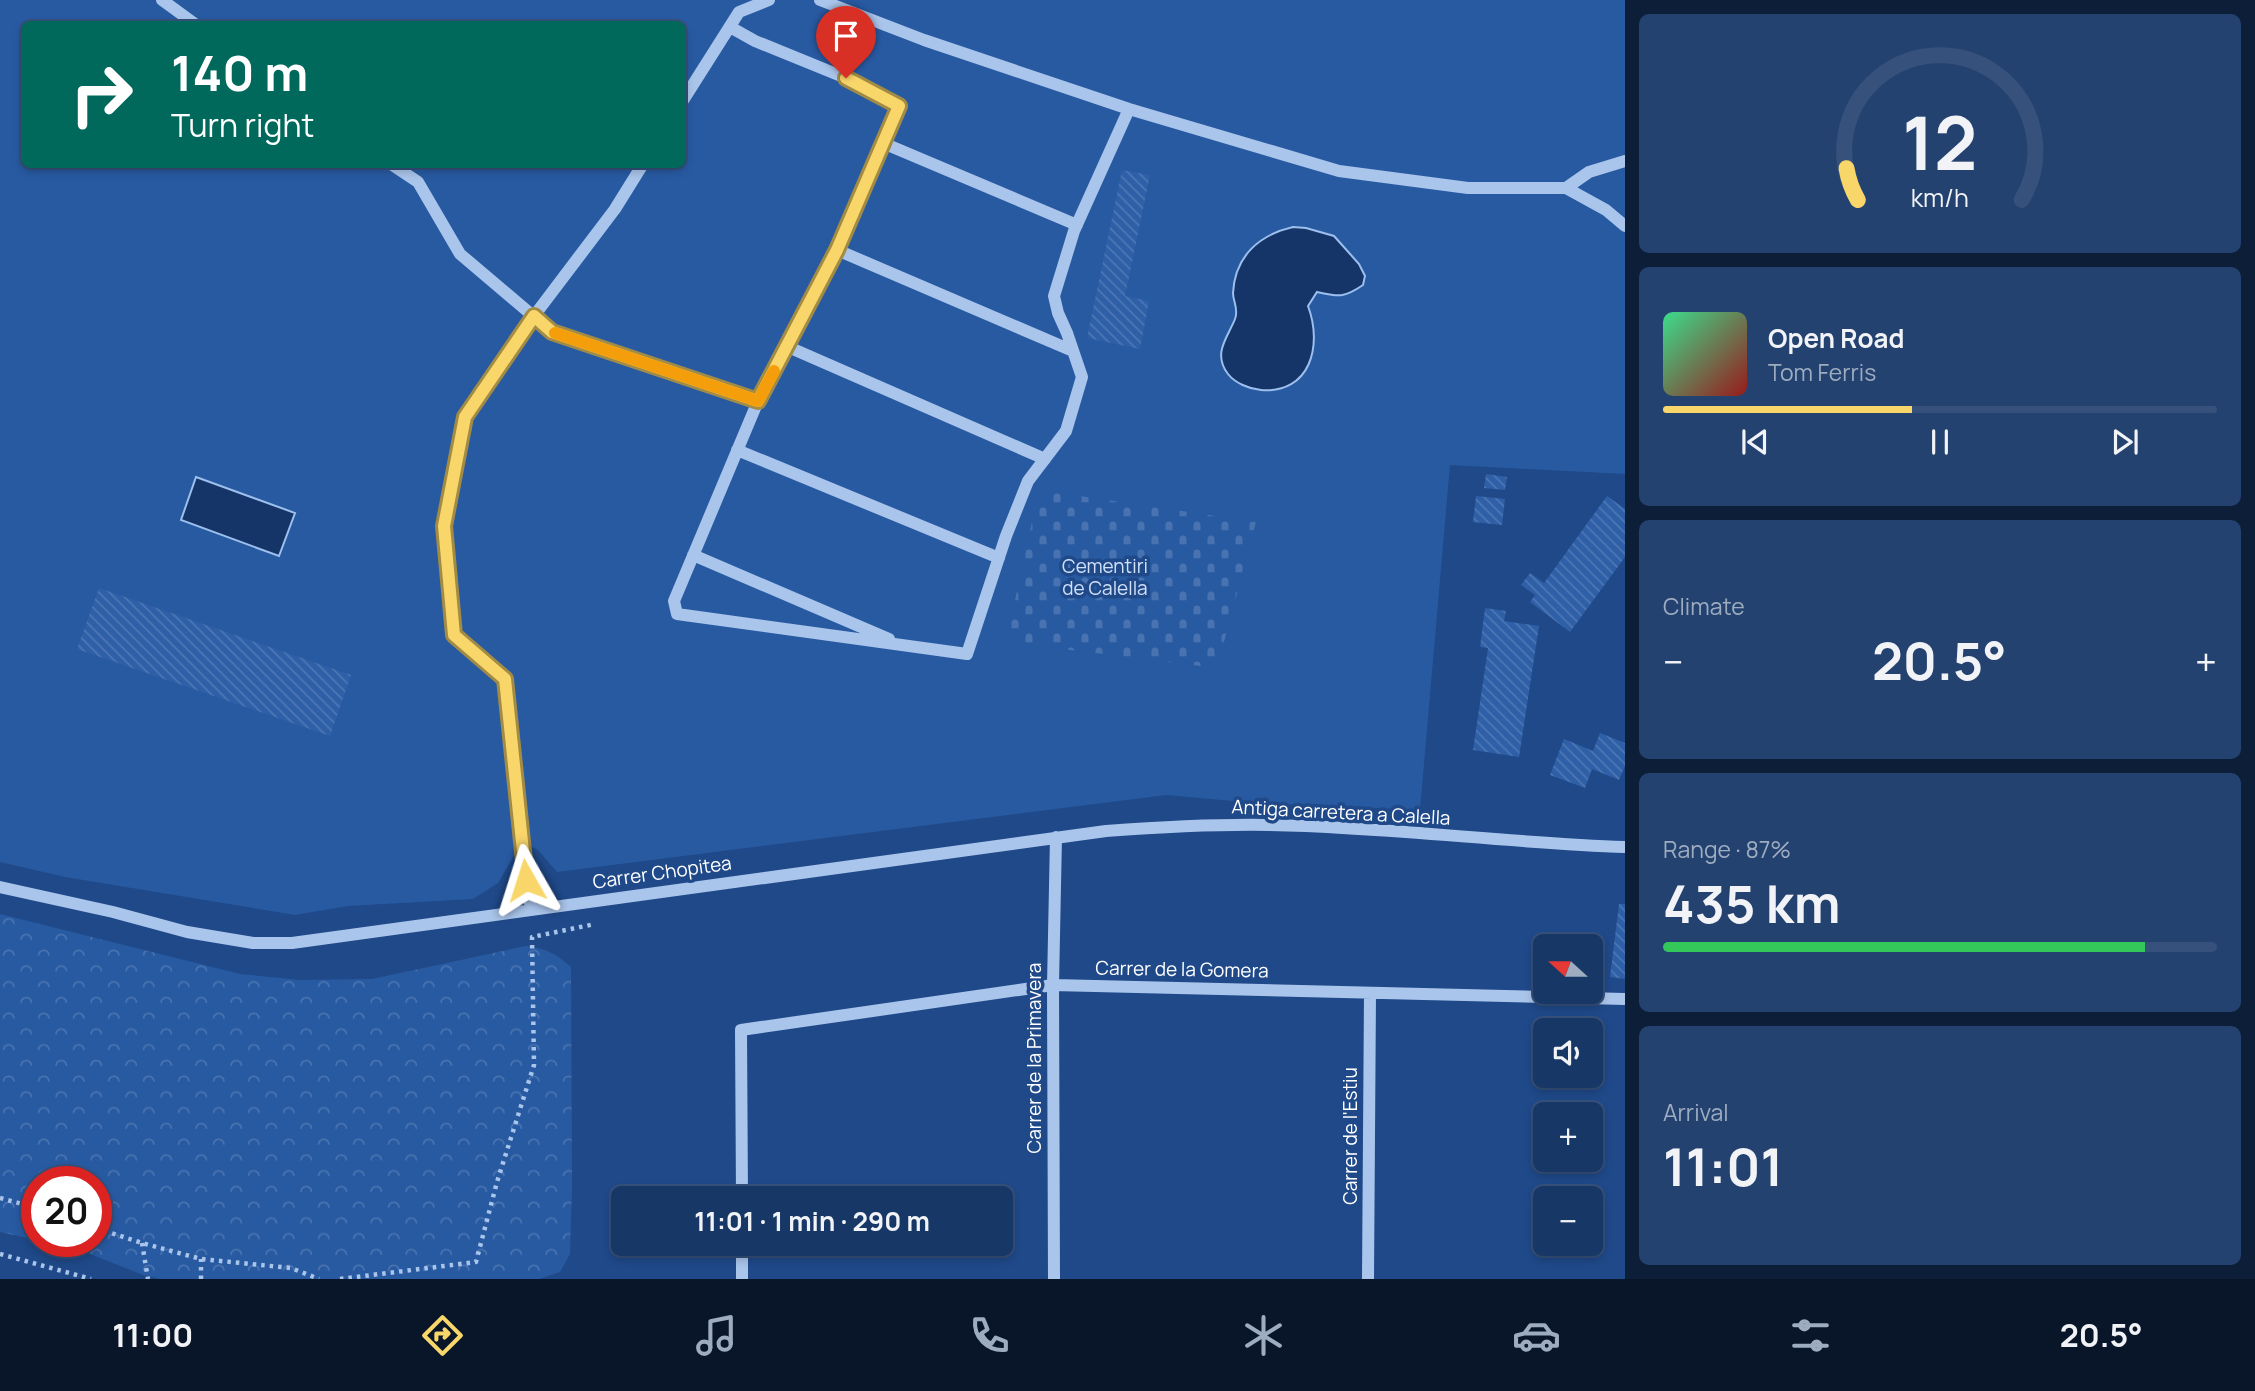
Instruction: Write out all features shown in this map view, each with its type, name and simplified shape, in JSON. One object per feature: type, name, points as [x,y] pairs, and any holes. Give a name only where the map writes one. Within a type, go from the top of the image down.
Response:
[{"type":"street","points":[[162,0],[191,21]]},
{"type":"street","points":[[686,96],[739,12],[769,0]]},
{"type":"street","points":[[820,0],[924,40],[1129,109],[1339,171],[1468,188],[1566,188],[1606,210],[1625,226]]},
{"type":"street","points":[[730,27],[755,41],[846,78],[899,106],[837,250],[758,401],[674,601],[677,614],[967,654],[1028,481],[1066,431],[1082,377],[1054,296],[1077,225],[1129,109]]},
{"type":"street","points":[[883,143],[1077,225]]},
{"type":"street","points":[[1566,188],[1589,172],[1625,161]]},
{"type":"street","points":[[397,168],[418,182],[460,254],[552,332],[758,401]]},
{"type":"street","points":[[532,909],[527,888],[505,679],[454,635],[444,526],[465,417],[534,316],[615,209],[641,168]]},
{"type":"street","points":[[837,250],[1073,351]]},
{"type":"street","points":[[786,346],[1045,459]]},
{"type":"street","points":[[737,450],[999,558]]},
{"type":"street","points":[[693,555],[906,646]]},
{"type":"street","name":"Antiga carretera a Calella","points":[[1056,837],[1194,825],[1272,825],[1625,847]]},
{"type":"street","name":"Carrer Chopitea","points":[[0,887],[187,932],[253,943],[292,943],[1056,837]]},
{"type":"street","name":"Carrer de la Primavera","points":[[1054,1279],[1053,985],[1056,837]]},
{"type":"street","name":"Carrer de la Gomera","points":[[742,1186],[741,1030],[1053,985],[1625,999]]},
{"type":"street","name":"Carrer de l'Estiu","points":[[1368,1279],[1370,993]]},
{"type":"street","points":[[742,1256],[742,1279]]},
{"type":"path","points":[[340,1279],[476,1262],[497,1182],[534,1065],[532,937],[602,923],[592,901]]},
{"type":"path","points":[[0,1198],[21,1204]]},
{"type":"path","points":[[112,1233],[201,1259],[291,1268],[319,1279]]},
{"type":"path","points":[[142,1243],[148,1279]]},
{"type":"path","points":[[0,1254],[89,1279]]},
{"type":"path","points":[[201,1259],[201,1279]]},
{"type":"green space","points":[[0,0],[1625,0],[1625,474],[1450,465],[1420,810],[1256,803],[1166,795],[557,872],[538,850],[522,842],[498,883],[473,899],[348,906],[295,915],[65,877],[0,862]]},
{"type":"green space","name":"Cementiri de Calella","points":[[1039,490],[1256,522],[1217,668],[1006,642]]},
{"type":"green space","points":[[0,914],[240,974],[300,980],[372,979],[526,946],[545,950],[571,967],[570,1254],[560,1272],[539,1279],[160,1279],[143,1275],[98,1257],[112,1257],[112,1166],[21,1166],[21,1237],[0,1232]]},
{"type":"shaded area","points":[[1293,227],[1334,236],[1359,264],[1365,276],[1363,285],[1341,295],[1317,292],[1308,306],[1314,337],[1313,351],[1301,376],[1278,389],[1252,388],[1231,377],[1221,359],[1223,345],[1236,315],[1233,293],[1238,268],[1251,249],[1260,242],[1270,235]]},
{"type":"shaded area","points":[[196,477],[295,513],[279,556],[181,520]]},
{"type":"building","points":[[1122,170],[1150,175],[1125,296],[1149,301],[1140,349],[1087,338]]},
{"type":"building","points":[[1486,474],[1507,477],[1505,490],[1484,488]]},
{"type":"building","points":[[1476,496],[1505,499],[1502,525],[1473,522]]},
{"type":"building","points":[[1607,496],[1625,509],[1625,557],[1570,632],[1530,602],[1535,595],[1521,585],[1530,573],[1544,583]]},
{"type":"building","points":[[99,588],[351,675],[330,736],[77,649]]},
{"type":"building","points":[[1485,608],[1506,611],[1504,621],[1539,626],[1519,757],[1473,750],[1488,648],[1480,647]]},
{"type":"building","points":[[1600,733],[1625,743],[1625,766],[1619,780],[1592,769],[1585,788],[1550,775],[1564,739],[1593,751]]},
{"type":"building","points":[[1619,904],[1625,904],[1625,979],[1610,977]]},
{"type":"slow traffic","points":[[555,333],[758,401],[774,371]]},
{"type":"route","points":[[526,880],[505,679],[454,635],[444,526],[465,417],[534,316],[552,332],[758,401],[837,250],[899,106],[846,78]]}]
